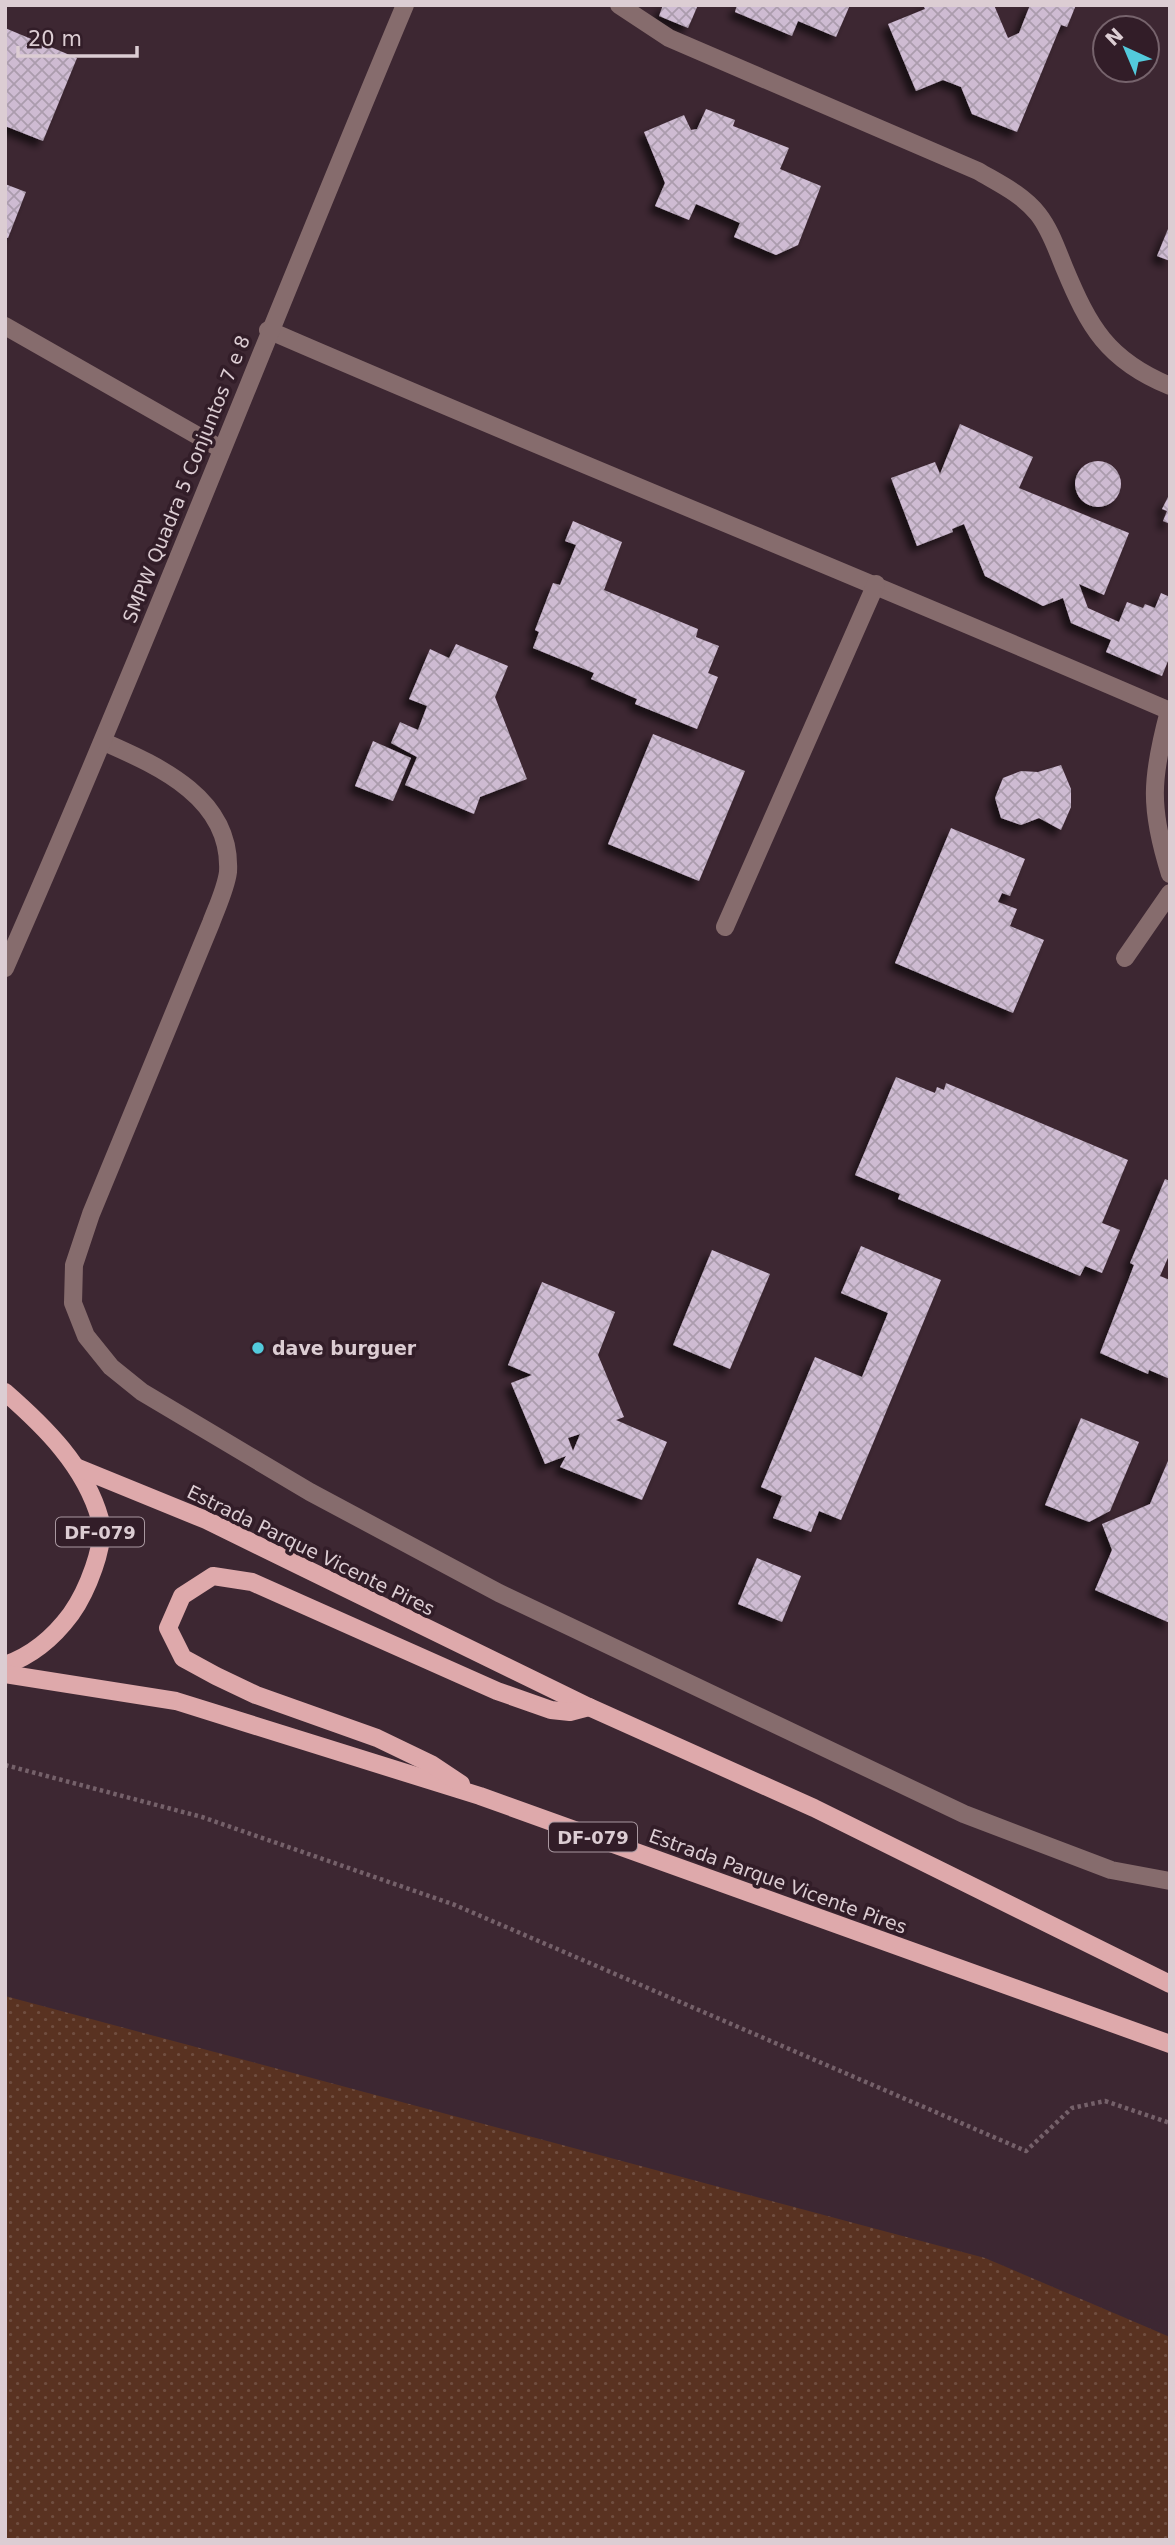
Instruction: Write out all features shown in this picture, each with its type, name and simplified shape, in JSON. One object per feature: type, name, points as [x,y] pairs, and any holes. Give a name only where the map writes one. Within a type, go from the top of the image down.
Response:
[{"type":"main road","name":"DF-079","points":[[5,1392],[38,1420],[76,1467],[101,1521],[96,1563],[79,1602],[56,1634],[24,1658],[5,1665]]},
{"type":"main road","name":"Estrada Parque Vicente Pires","points":[[76,1467],[205,1520],[589,1707],[814,1808],[1170,1984]]},
{"type":"main road","points":[[480,1796],[431,1763],[377,1738],[256,1695],[183,1658],[169,1628],[182,1596],[213,1576],[252,1582],[497,1691],[551,1710],[570,1712],[589,1707]]},
{"type":"main road","name":"Estrada Parque Vicente Pires","points":[[5,1674],[98,1686],[176,1701],[480,1796],[1170,2044]]},
{"type":"street","name":"SMPW Quadra 5 Conjuntos 7 e 8","points":[[5,968],[104,742],[268,330],[405,5]]},
{"type":"street","points":[[620,5],[669,38],[978,171],[1023,197],[1040,216],[1051,237],[1085,319],[1110,349],[1152,379],[1170,386]]},
{"type":"street","points":[[5,326],[221,449]]},
{"type":"street","points":[[268,330],[492,427],[876,584],[1169,711],[1156,768],[1153,803],[1156,831],[1170,874]]},
{"type":"street","points":[[725,927],[876,584]]},
{"type":"street","points":[[104,742],[145,760],[200,798],[219,822],[228,843],[228,875],[211,923],[91,1214],[74,1265],[74,1303],[86,1336],[111,1367],[142,1392],[310,1492],[499,1593],[964,1814],[1111,1870],[1170,1881]]},
{"type":"street","points":[[1125,958],[1170,893]]},
{"type":"path","points":[[5,1765],[202,1817],[455,1905],[1026,2151],[1072,2108],[1105,2101],[1170,2123]]},
{"type":"shaded area","points":[[5,1996],[985,2258],[1170,2337],[1170,2540],[5,2540]]},
{"type":"building","points":[[663,5],[698,5],[688,28],[659,16]]},
{"type":"building","points":[[737,5],[850,5],[836,37],[798,21],[792,36],[735,12]]},
{"type":"building","points":[[923,5],[994,5],[1008,38],[1019,33],[1030,5],[1076,5],[1067,27],[1061,25],[1017,132],[972,114],[961,87],[943,80],[916,91],[888,24],[925,9]]},
{"type":"building","points":[[5,28],[77,58],[43,141],[5,126]]},
{"type":"building","points":[[706,109],[735,120],[733,126],[789,148],[780,169],[821,186],[798,245],[776,255],[734,237],[740,223],[696,204],[689,220],[655,206],[665,183],[644,132],[684,115],[691,130],[697,129]]},
{"type":"building","points":[[5,184],[26,192],[8,238],[5,237]]},
{"type":"building","points":[[1170,224],[1170,261],[1157,256]]},
{"type":"building","points":[[960,424],[1033,457],[1019,488],[1129,533],[1104,595],[1079,584],[1088,608],[1119,622],[1127,602],[1143,608],[1145,604],[1155,608],[1161,593],[1170,597],[1170,656],[1162,676],[1106,652],[1111,640],[1071,623],[1063,598],[1043,606],[985,576],[964,524],[952,529],[953,532],[917,546],[891,478],[935,462],[940,474]]},
{"type":"building","points":[[1098,461],[1114,468],[1121,484],[1114,500],[1098,507],[1082,500],[1075,484],[1082,468]]},
{"type":"building","points":[[1170,493],[1170,524],[1163,521],[1167,511],[1162,509]]},
{"type":"building","points":[[573,521],[622,542],[604,590],[698,629],[696,637],[719,646],[708,673],[718,677],[697,729],[635,704],[637,699],[591,679],[594,673],[533,648],[539,632],[535,630],[553,583],[560,585],[576,545],[565,541]]},
{"type":"building","points":[[456,644],[508,666],[495,697],[527,779],[480,797],[474,814],[405,785],[417,757],[391,743],[400,722],[418,730],[427,706],[409,699],[430,649],[449,658]]},
{"type":"building","points":[[653,734],[745,771],[699,881],[608,844]]},
{"type":"building","points":[[373,741],[411,758],[393,801],[355,786]]},
{"type":"building","points":[[1061,765],[1071,789],[1071,807],[1061,830],[1039,818],[1021,825],[1001,818],[995,798],[1003,778],[1021,771],[1038,772]]},
{"type":"building","points":[[951,828],[1025,859],[1010,896],[1002,893],[998,902],[1017,909],[1010,926],[1044,940],[1013,1013],[895,963]]},
{"type":"building","points":[[896,1077],[935,1093],[937,1087],[944,1090],[946,1083],[1128,1160],[1102,1223],[1120,1230],[1102,1273],[1085,1266],[1080,1276],[898,1199],[900,1194],[855,1175]]},
{"type":"building","points":[[1165,1179],[1170,1181],[1170,1253],[1160,1276],[1170,1280],[1170,1379],[1149,1370],[1148,1374],[1100,1353],[1134,1265],[1130,1263]]},
{"type":"building","points":[[861,1246],[941,1280],[841,1520],[819,1511],[811,1532],[773,1518],[782,1496],[761,1487],[815,1357],[862,1377],[888,1313],[841,1293]]},
{"type":"building","points":[[712,1250],[770,1274],[730,1369],[673,1345]]},
{"type":"building","points":[[542,1282],[615,1312],[598,1355],[624,1417],[616,1420],[667,1442],[642,1500],[560,1467],[566,1456],[545,1464],[511,1383],[532,1375],[508,1365]],"holes":[[[580,1434],[573,1451],[568,1438]]]},
{"type":"building","points":[[1081,1418],[1139,1442],[1110,1511],[1089,1522],[1045,1505]]},
{"type":"building","points":[[1170,1456],[1170,1623],[1095,1590],[1112,1550],[1102,1524],[1150,1504]]},
{"type":"building","points":[[757,1558],[801,1576],[782,1622],[738,1604]]},
{"type":"place","name":"dave burguer","points":[[258,1348]]}]
